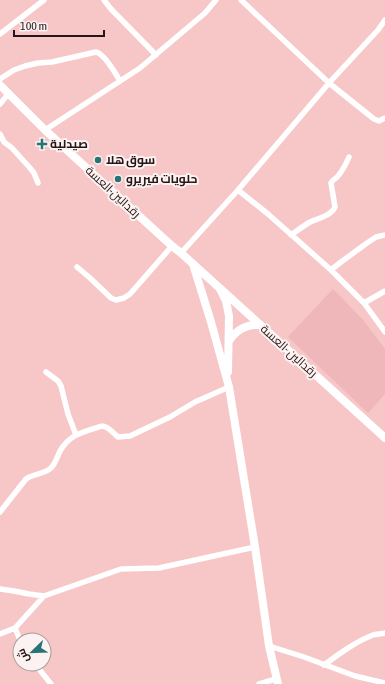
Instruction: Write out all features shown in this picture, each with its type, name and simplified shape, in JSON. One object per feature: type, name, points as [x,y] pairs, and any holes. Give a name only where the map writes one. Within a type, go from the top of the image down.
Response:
[{"type":"street","points":[[0,34],[44,0]]},
{"type":"street","points":[[104,0],[156,55]]},
{"type":"street","points":[[45,130],[140,68],[205,14],[216,0]]},
{"type":"street","points":[[241,0],[329,83],[374,119],[380,121],[385,118]]},
{"type":"street","points":[[181,253],[238,190],[329,83],[378,30],[385,20]]},
{"type":"street","points":[[0,79],[14,70],[31,64],[52,62],[96,52],[101,54],[120,81]]},
{"type":"street","name":"رقدالين-العسة","points":[[0,85],[45,130],[193,264]]},
{"type":"street","points":[[0,104],[9,93]]},
{"type":"street","points":[[0,134],[4,142],[12,148],[34,173],[38,183]]},
{"type":"street","points":[[290,235],[312,222],[330,214],[334,210],[335,207],[331,183],[332,180],[339,175],[349,157]]},
{"type":"street","points":[[238,190],[268,214],[331,270],[364,303],[385,332]]},
{"type":"street","points":[[331,270],[376,237],[385,236]]},
{"type":"street","points":[[77,268],[111,298],[116,300],[124,298],[130,294],[172,246]]},
{"type":"street","points":[[193,264],[229,386],[269,646],[277,682],[259,684]]},
{"type":"street","name":"رقدالين -العسة","points":[[193,264],[385,438]]},
{"type":"street","points":[[220,289],[226,301],[229,316],[229,386]]},
{"type":"street","points":[[364,303],[385,291]]},
{"type":"street","points":[[379,323],[385,324]]},
{"type":"street","points":[[228,342],[233,335],[245,327],[254,324],[260,325]]},
{"type":"street","points":[[46,372],[58,381],[61,386],[76,435]]},
{"type":"street","points":[[0,512],[29,476],[46,472],[53,466],[70,438],[102,426],[105,426],[118,437],[130,436],[170,417],[194,402],[229,386]]},
{"type":"street","points":[[0,634],[15,628],[44,596],[90,579],[121,569],[159,568],[254,547]]},
{"type":"street","points":[[0,589],[44,596]]},
{"type":"street","points":[[15,628],[17,632]]},
{"type":"street","points":[[324,665],[344,651],[373,635],[385,633]]},
{"type":"street","points":[[269,646],[355,676],[385,683]]},
{"type":"street","points":[[42,672],[51,684]]},
{"type":"shaded area","points":[[333,289],[363,320],[385,349],[385,394],[368,413],[288,337]]},
{"type":"place","name":"صيدلية","points":[[42,144]]},
{"type":"place","name":"سوق هلا","points":[[98,160]]},
{"type":"place","name":"حلويات فيريرو","points":[[118,179]]}]
